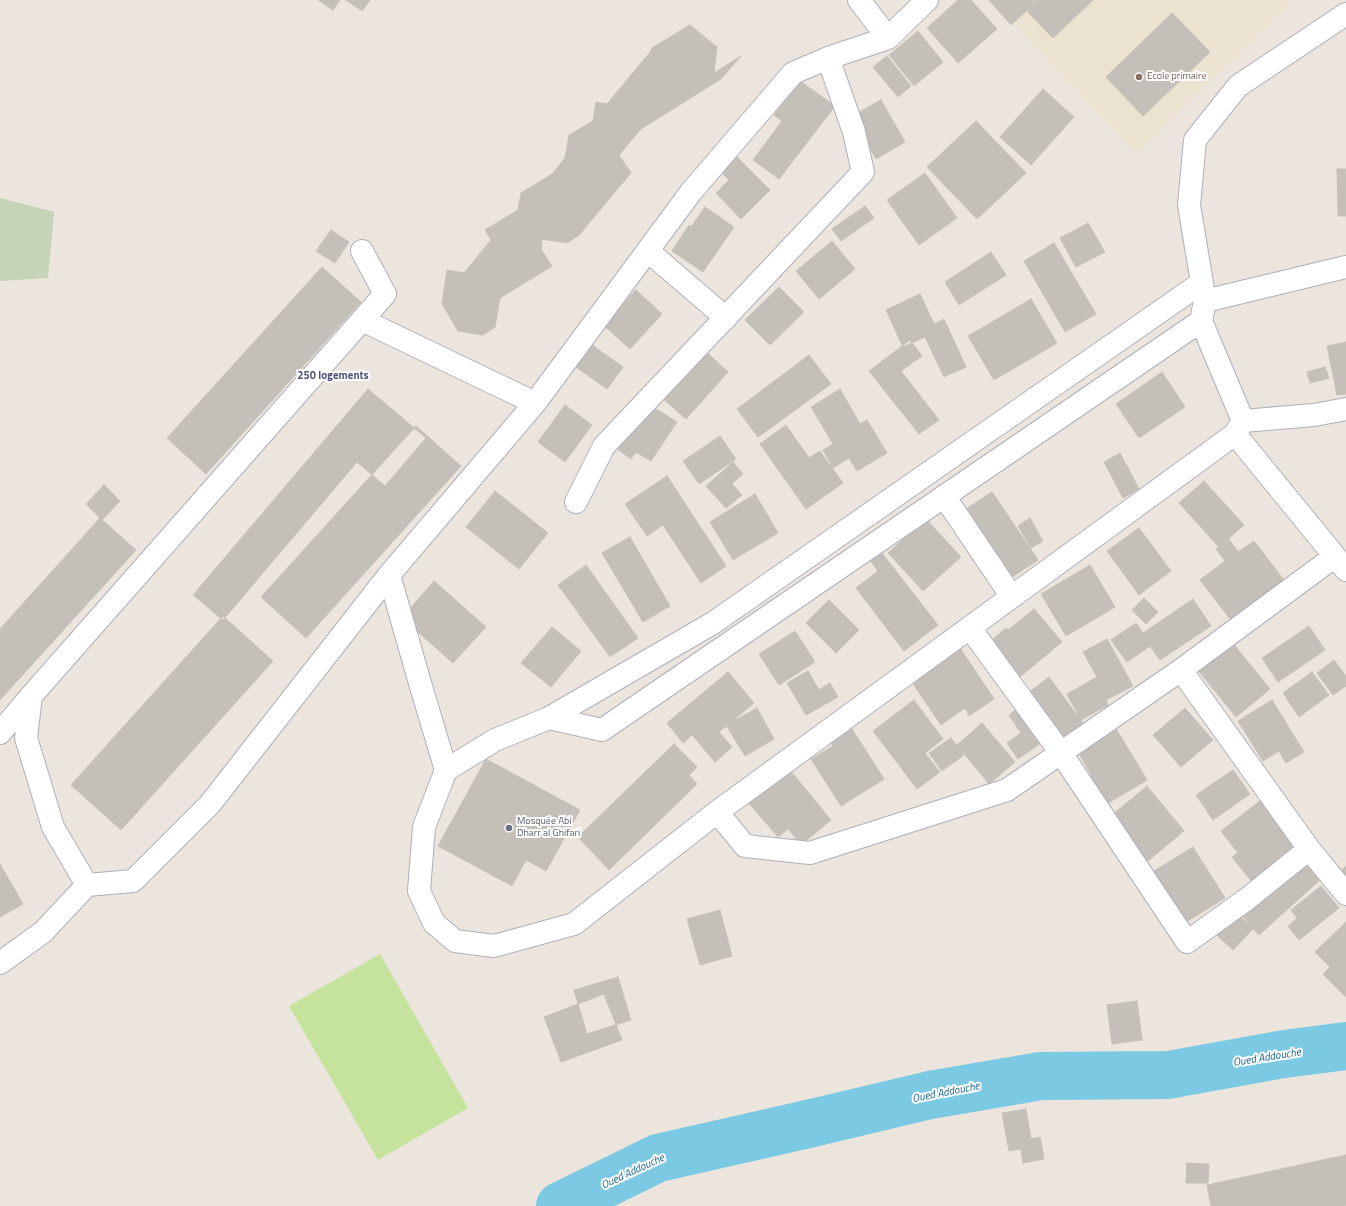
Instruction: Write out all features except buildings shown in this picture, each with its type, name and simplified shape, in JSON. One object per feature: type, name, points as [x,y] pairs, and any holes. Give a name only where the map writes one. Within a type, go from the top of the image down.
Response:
[{"type":"street","points":[[859,0],[888,38]]},
{"type":"street","points":[[0,963],[43,932],[87,885],[133,882],[210,804],[389,575],[535,403],[691,192],[793,73],[828,58],[888,38],[927,0]]},
{"type":"street","points":[[717,812],[745,846],[810,853],[1007,790],[1340,563],[1239,427],[1202,301],[1188,205],[1195,140],[1238,86],[1346,14]]},
{"type":"street","points":[[576,502],[604,446],[863,172],[854,132],[828,58]]},
{"type":"street","points":[[0,733],[385,294],[362,251]]},
{"type":"street","points":[[648,251],[726,318]]},
{"type":"street","points":[[1346,267],[1202,301],[713,623],[550,718],[495,740],[446,770],[424,827],[419,891],[434,923],[455,941],[494,946],[574,924],[717,812],[970,628],[1239,427],[1346,409]]},
{"type":"street","points":[[550,718],[602,730],[944,496],[1202,301]]},
{"type":"street","points":[[362,320],[535,403]]},
{"type":"street","points":[[944,496],[1012,597]]},
{"type":"street","points":[[389,575],[446,770]]},
{"type":"street","points":[[713,623],[728,644]]},
{"type":"street","points":[[970,628],[1061,753],[1187,942],[1247,899],[1309,849]]},
{"type":"street","points":[[1182,670],[1309,849],[1346,894]]},
{"type":"street","points":[[31,696],[26,738],[53,826],[87,885]]},
{"type":"shaded area","name":"Ecole primaire","points":[[992,0],[1293,0],[1136,154]]},
{"type":"green space","points":[[0,198],[54,212],[48,278],[0,281]]},
{"type":"green space","points":[[380,954],[468,1108],[378,1160],[289,1006]]},
{"type":"waterway","name":"Oued Addouche","points":[[560,1206],[658,1158],[930,1095],[1041,1076],[1168,1075],[1284,1054],[1346,1046]]},
{"type":"place","name":"Ecole primaire","points":[[1139,77]]},
{"type":"place","name":"Mosquée Abi Dharr al Ghifari","points":[[509,828]]},
{"type":"district","name":"250 logements","points":[[333,376]]}]
